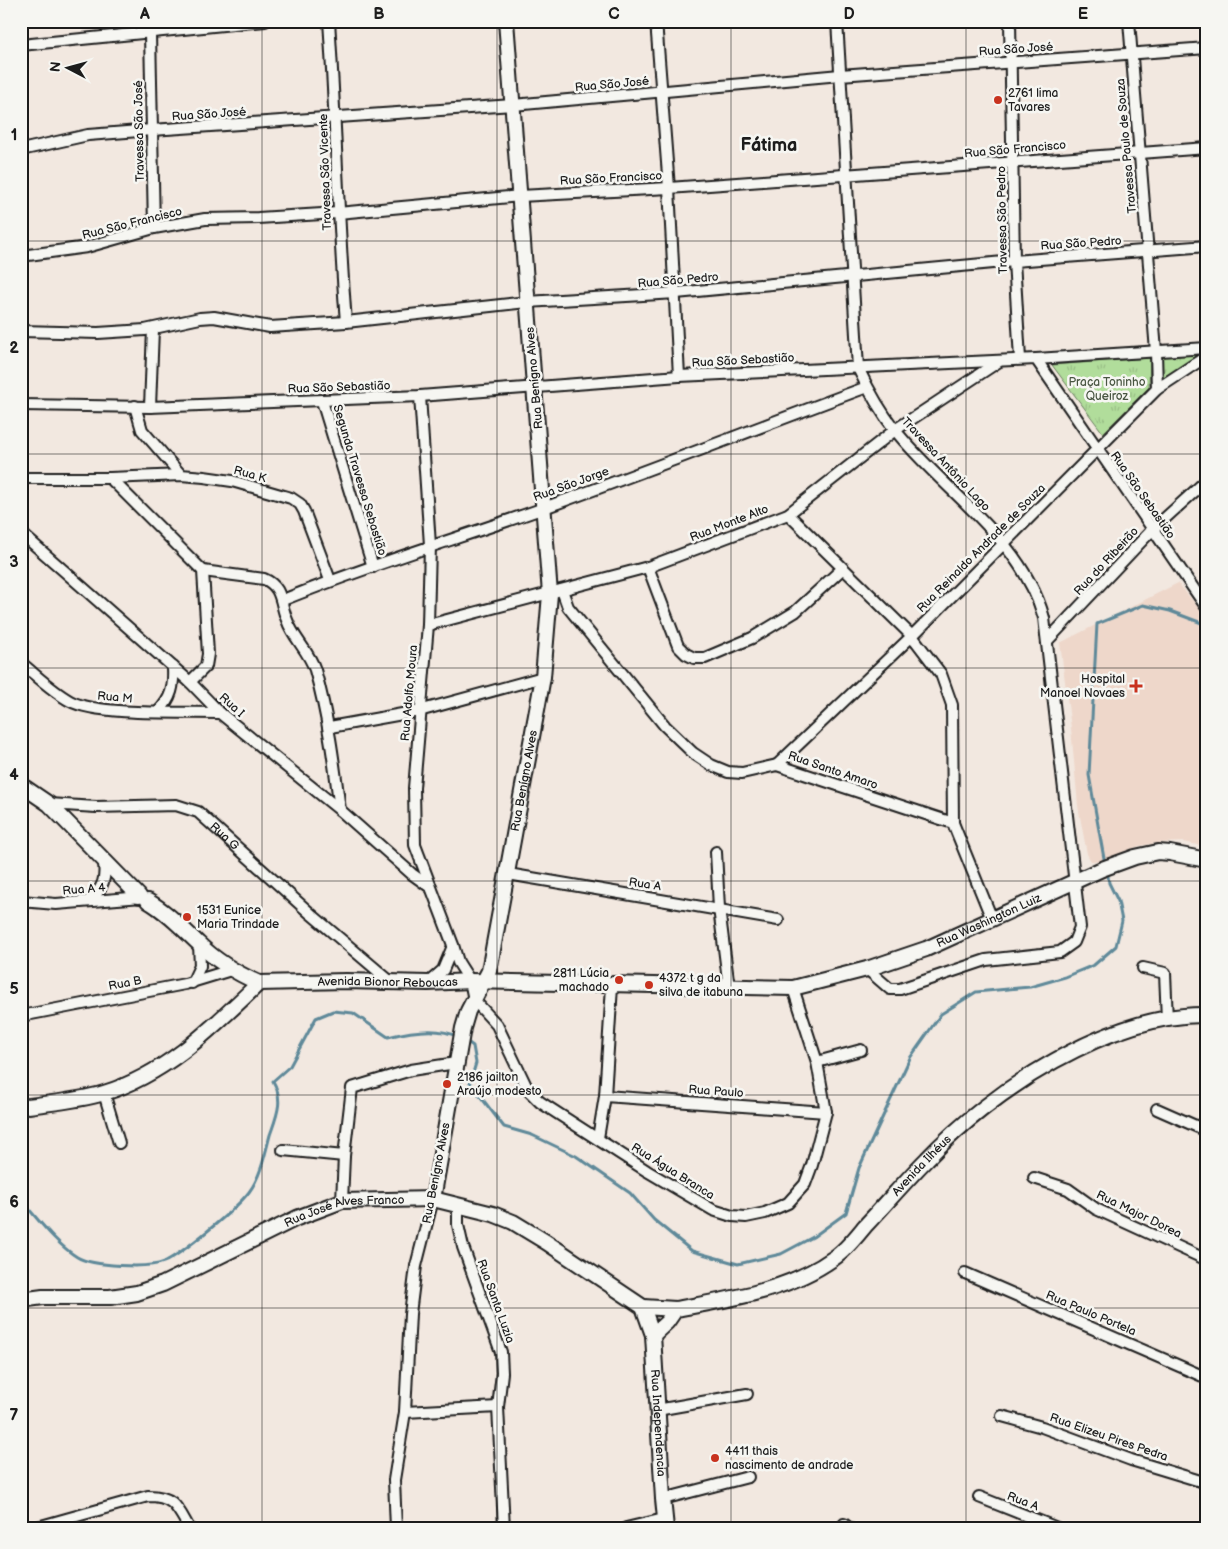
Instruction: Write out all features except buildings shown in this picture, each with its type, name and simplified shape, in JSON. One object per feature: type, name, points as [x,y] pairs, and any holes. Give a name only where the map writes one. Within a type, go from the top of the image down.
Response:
[{"type":"main road","name":"Rua Benígno Alves","points":[[433,1199],[456,1063],[468,1011],[474,1000],[476,982],[489,971],[543,677],[556,592],[542,509],[536,387],[527,302],[506,21]]},
{"type":"main road","points":[[21,785],[49,804],[144,898],[177,922],[199,944],[232,970],[259,983],[181,1054],[147,1075],[104,1093],[21,1107]]},
{"type":"main road","name":"Rua Washington Luiz","points":[[793,988],[867,969],[926,949],[1102,869],[1146,854],[1158,852],[1183,854],[1207,860]]},
{"type":"main road","name":"Avenida Bionor Reboucas","points":[[259,983],[391,982],[428,984],[476,982],[793,988]]},
{"type":"main road","name":"Avenida Ilhéus","points":[[646,1313],[738,1298],[795,1280],[816,1269],[842,1251],[954,1131],[998,1096],[1092,1042],[1136,1026],[1207,1015]]},
{"type":"main road","name":"Rua José Alves Franco","points":[[21,1300],[43,1297],[110,1297],[138,1293],[163,1284],[297,1218],[342,1201],[433,1199],[458,1204],[513,1222],[646,1313]]},
{"type":"main road","points":[[653,1335],[667,1322],[676,1309]]},
{"type":"main road","name":"Rua Independencia","points":[[646,1313],[653,1335],[665,1523]]},
{"type":"street","points":[[21,45],[265,21]]},
{"type":"street","name":"Travessa São Vicente","points":[[329,21],[336,118],[338,213],[346,322]]},
{"type":"street","points":[[656,21],[676,294],[679,376]]},
{"type":"street","name":"Travessa Antônio Lago","points":[[836,21],[858,368],[867,387],[895,430],[1004,543],[1036,591],[1044,618],[1047,641],[1073,882]]},
{"type":"street","name":"Travessa São Pedro","points":[[1010,21],[1014,260],[1020,359]]},
{"type":"street","name":"Travessa Paulo de Souza","points":[[1129,21],[1156,351],[1157,388]]},
{"type":"street","name":"Travessa São José","points":[[150,33],[154,228]]},
{"type":"street","name":"Rua São José","points":[[21,150],[88,136],[152,130],[513,105],[840,75],[1207,48]]},
{"type":"street","name":"Rua São Francisco","points":[[21,256],[87,247],[154,228],[205,218],[258,218],[338,213],[520,196],[669,188],[1207,148]]},
{"type":"street","name":"Rua São Pedro","points":[[21,331],[98,333],[153,329],[200,318],[214,317],[270,327],[346,322],[527,302],[676,294],[1014,260],[1207,246]]},
{"type":"street","points":[[150,407],[153,329]]},
{"type":"street","points":[[1036,359],[1207,348]]},
{"type":"street","name":"Rua Reinaldo Andrade de Souza","points":[[777,765],[912,636],[1157,388],[1207,356]]},
{"type":"street","name":"Rua São Sebastião","points":[[21,405],[150,407],[322,401],[420,396],[679,376],[1036,359],[1096,450],[1207,608]]},
{"type":"street","name":"Rua Monte Alto","points":[[428,625],[648,567],[788,514],[895,430],[998,361]]},
{"type":"street","name":"Rua São Jorge","points":[[283,600],[330,580],[542,509],[867,387]]},
{"type":"street","name":"Rua Adolfo Moura","points":[[420,396],[430,545],[428,625],[419,711],[414,788],[415,845],[458,962],[476,982]]},
{"type":"street","name":"Segunda Travessa Sebastião","points":[[322,401],[373,567]]},
{"type":"street","points":[[134,406],[142,430],[181,475]]},
{"type":"street","name":"Rua K","points":[[21,478],[110,478],[181,475],[232,481],[295,500],[304,511],[330,580]]},
{"type":"street","points":[[110,478],[203,570],[264,579],[272,582],[283,600],[287,621],[304,646],[315,670],[330,727],[340,810]]},
{"type":"street","name":"Rua do Ribeirão","points":[[1047,641],[1152,530],[1207,480]]},
{"type":"street","points":[[788,514],[912,636],[941,674],[952,705],[953,823],[992,919]]},
{"type":"street","name":"Rua I","points":[[21,533],[190,682],[220,713],[340,810],[405,868],[432,888]]},
{"type":"street","points":[[648,567],[678,646],[694,658],[705,658],[752,638],[776,625],[794,612],[842,569]]},
{"type":"street","points":[[190,682],[206,666],[208,654],[203,570]]},
{"type":"street","name":"Rua Santo Amaro","points":[[556,592],[665,726],[693,753],[728,772],[742,772],[777,765],[953,823]]},
{"type":"street","name":"Rua M","points":[[21,663],[49,687],[71,702],[103,709],[220,713]]},
{"type":"street","points":[[158,712],[167,703],[172,694],[173,667]]},
{"type":"street","points":[[330,727],[419,711],[543,677]]},
{"type":"street","name":"Rua G","points":[[49,804],[96,807],[176,805],[198,812],[311,914],[391,982]]},
{"type":"street","points":[[716,852],[719,908],[729,988]]},
{"type":"street","points":[[87,902],[99,893],[104,882],[103,858]]},
{"type":"street","name":"Rua A","points":[[508,874],[719,908],[778,920]]},
{"type":"street","points":[[867,969],[894,990],[986,960],[1060,952],[1074,942],[1080,927],[1073,882]]},
{"type":"street","name":"Rua A 4","points":[[21,900],[48,904],[144,898]]},
{"type":"street","points":[[192,983],[200,966],[199,944]]},
{"type":"street","points":[[428,984],[443,970],[453,945]]},
{"type":"street","points":[[1143,968],[1166,974],[1167,1020]]},
{"type":"street","name":"Rua B","points":[[21,1016],[192,983],[232,970]]},
{"type":"street","points":[[598,1138],[606,1096],[612,986]]},
{"type":"street","name":"Rua Água Branca","points":[[474,1000],[497,1025],[528,1090],[534,1097],[647,1171],[713,1210],[732,1216],[746,1217],[766,1212],[788,1203],[805,1184],[826,1112],[817,1062],[793,988]]},
{"type":"street","points":[[21,1008],[34,1013]]},
{"type":"street","points":[[817,1062],[861,1050]]},
{"type":"street","points":[[342,1201],[344,1156],[352,1088],[410,1070],[456,1063]]},
{"type":"street","points":[[104,1093],[119,1143]]},
{"type":"street","name":"Rua Paulo","points":[[606,1096],[826,1112]]},
{"type":"street","points":[[1157,1109],[1207,1131]]},
{"type":"street","points":[[283,1150],[344,1156]]},
{"type":"street","name":"Rua Major Dorea","points":[[1034,1178],[1068,1189],[1096,1209],[1207,1260]]},
{"type":"street","name":"Rua Benígno Alves","points":[[396,1528],[394,1480],[405,1412],[410,1314],[416,1266],[433,1199]]},
{"type":"street","name":"Rua Santa Luzia","points":[[458,1204],[458,1226],[463,1247],[501,1352],[502,1373],[498,1407],[504,1528]]},
{"type":"street","name":"Rua Paulo Portela","points":[[965,1273],[1207,1378]]},
{"type":"street","points":[[657,1410],[747,1394]]},
{"type":"street","points":[[405,1412],[498,1407]]},
{"type":"street","name":"Rua Elizeu Pires Pedra","points":[[1002,1416],[1042,1427],[1131,1460],[1207,1482]]},
{"type":"street","points":[[663,1500],[748,1478]]},
{"type":"street","points":[[34,1528],[148,1496],[162,1496],[170,1500],[177,1507],[189,1528]]},
{"type":"street","name":"Rua A","points":[[979,1497],[1056,1528]]},
{"type":"street","points":[[626,1528],[665,1523]]},
{"type":"shaded area","name":"Hospital Manoel Novaes","points":[[1178,583],[1207,618],[1207,847],[1183,842],[1156,843],[1139,846],[1100,861],[1091,861],[1087,854],[1078,806],[1071,728],[1060,643]]},
{"type":"green space","points":[[1207,350],[1168,378],[1163,377],[1161,354]]},
{"type":"green space","name":"Praça Toninho Queiroz","points":[[1150,358],[1149,387],[1103,433],[1052,365]]},
{"type":"waterway","points":[[1105,864],[1089,775],[1097,624],[1143,605],[1170,611],[1207,625]]},
{"type":"waterway","points":[[466,1041],[473,1046],[476,1063],[470,1083],[504,1127],[532,1135],[576,1156],[630,1193],[654,1220],[692,1251],[738,1264],[781,1254],[813,1237],[846,1213],[859,1168],[910,1058],[941,1014],[976,992],[1030,987],[1065,977],[1094,965],[1116,946],[1122,921],[1118,901],[1109,883],[1107,870]]},
{"type":"waterway","points":[[21,1200],[40,1223],[77,1257],[95,1263],[120,1266],[164,1262],[196,1241],[222,1219],[243,1199],[253,1186],[262,1165],[277,1114],[279,1101],[273,1081],[290,1066],[316,1018],[333,1011],[353,1013],[388,1037],[404,1033],[433,1031],[458,1037]]},
{"type":"place","name":"2761 lima Tavares","points":[[998,100]]},
{"type":"place","name":"Hospital Manoel Novaes","points":[[1136,686]]},
{"type":"place","name":"1531 Eunice Maria Trindade","points":[[187,917]]},
{"type":"place","name":"2811 Lúcia machado","points":[[619,980]]},
{"type":"place","name":"4372 t g da silva de itabuna","points":[[649,985]]},
{"type":"place","name":"2186 jailton Araújo modesto","points":[[447,1084]]},
{"type":"place","name":"4411 thais nascimento de andrade","points":[[715,1458]]},
{"type":"district","name":"Fátima","points":[[769,145]]}]
